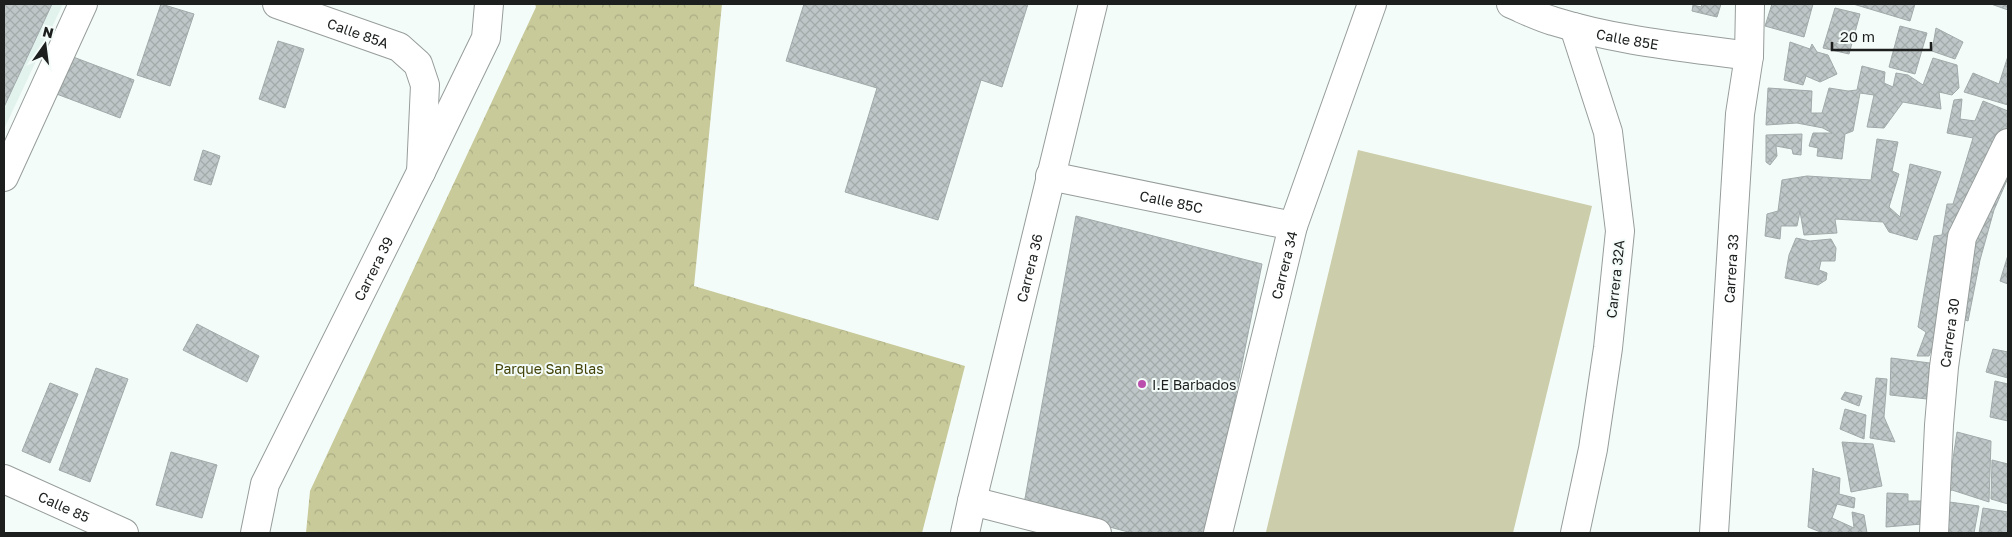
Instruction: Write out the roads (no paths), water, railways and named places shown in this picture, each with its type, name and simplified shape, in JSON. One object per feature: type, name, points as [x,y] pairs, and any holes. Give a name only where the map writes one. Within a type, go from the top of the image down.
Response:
[{"type":"street","points":[[4,177],[83,4]]},
{"type":"street","name":"Calle 85A","points":[[277,4],[399,47],[418,64],[425,85],[421,172]]},
{"type":"street","name":"Carrera 39","points":[[255,533],[265,484],[486,38],[489,4]]},
{"type":"street","name":"Carrera 36","points":[[966,533],[1050,176],[1094,4]]},
{"type":"street","name":"Carrera 34","points":[[1218,533],[1293,226],[1372,4]]},
{"type":"street","name":"Calle 85E","points":[[1511,4],[1551,21],[1574,27],[1648,43],[1749,56]]},
{"type":"street","name":"Carrera 33","points":[[1714,533],[1740,114],[1749,56],[1750,4]]},
{"type":"street","name":"Carrera 32A","points":[[1574,27],[1608,132],[1620,230],[1608,348],[1593,449],[1574,533]]},
{"type":"street","name":"Carrera 30","points":[[1934,533],[1939,425],[1944,367],[1962,237],[2008,143]]},
{"type":"street","name":"Calle 85C","points":[[1050,176],[1293,226]]},
{"type":"street","name":"Calle 85","points":[[4,479],[124,533]]},
{"type":"street","points":[[972,501],[1097,533]]},
{"type":"place","name":"I.E Barbados","points":[[1142,384]]},
{"type":"park label","name":"Parque San Blas","points":[[549,368]]}]
